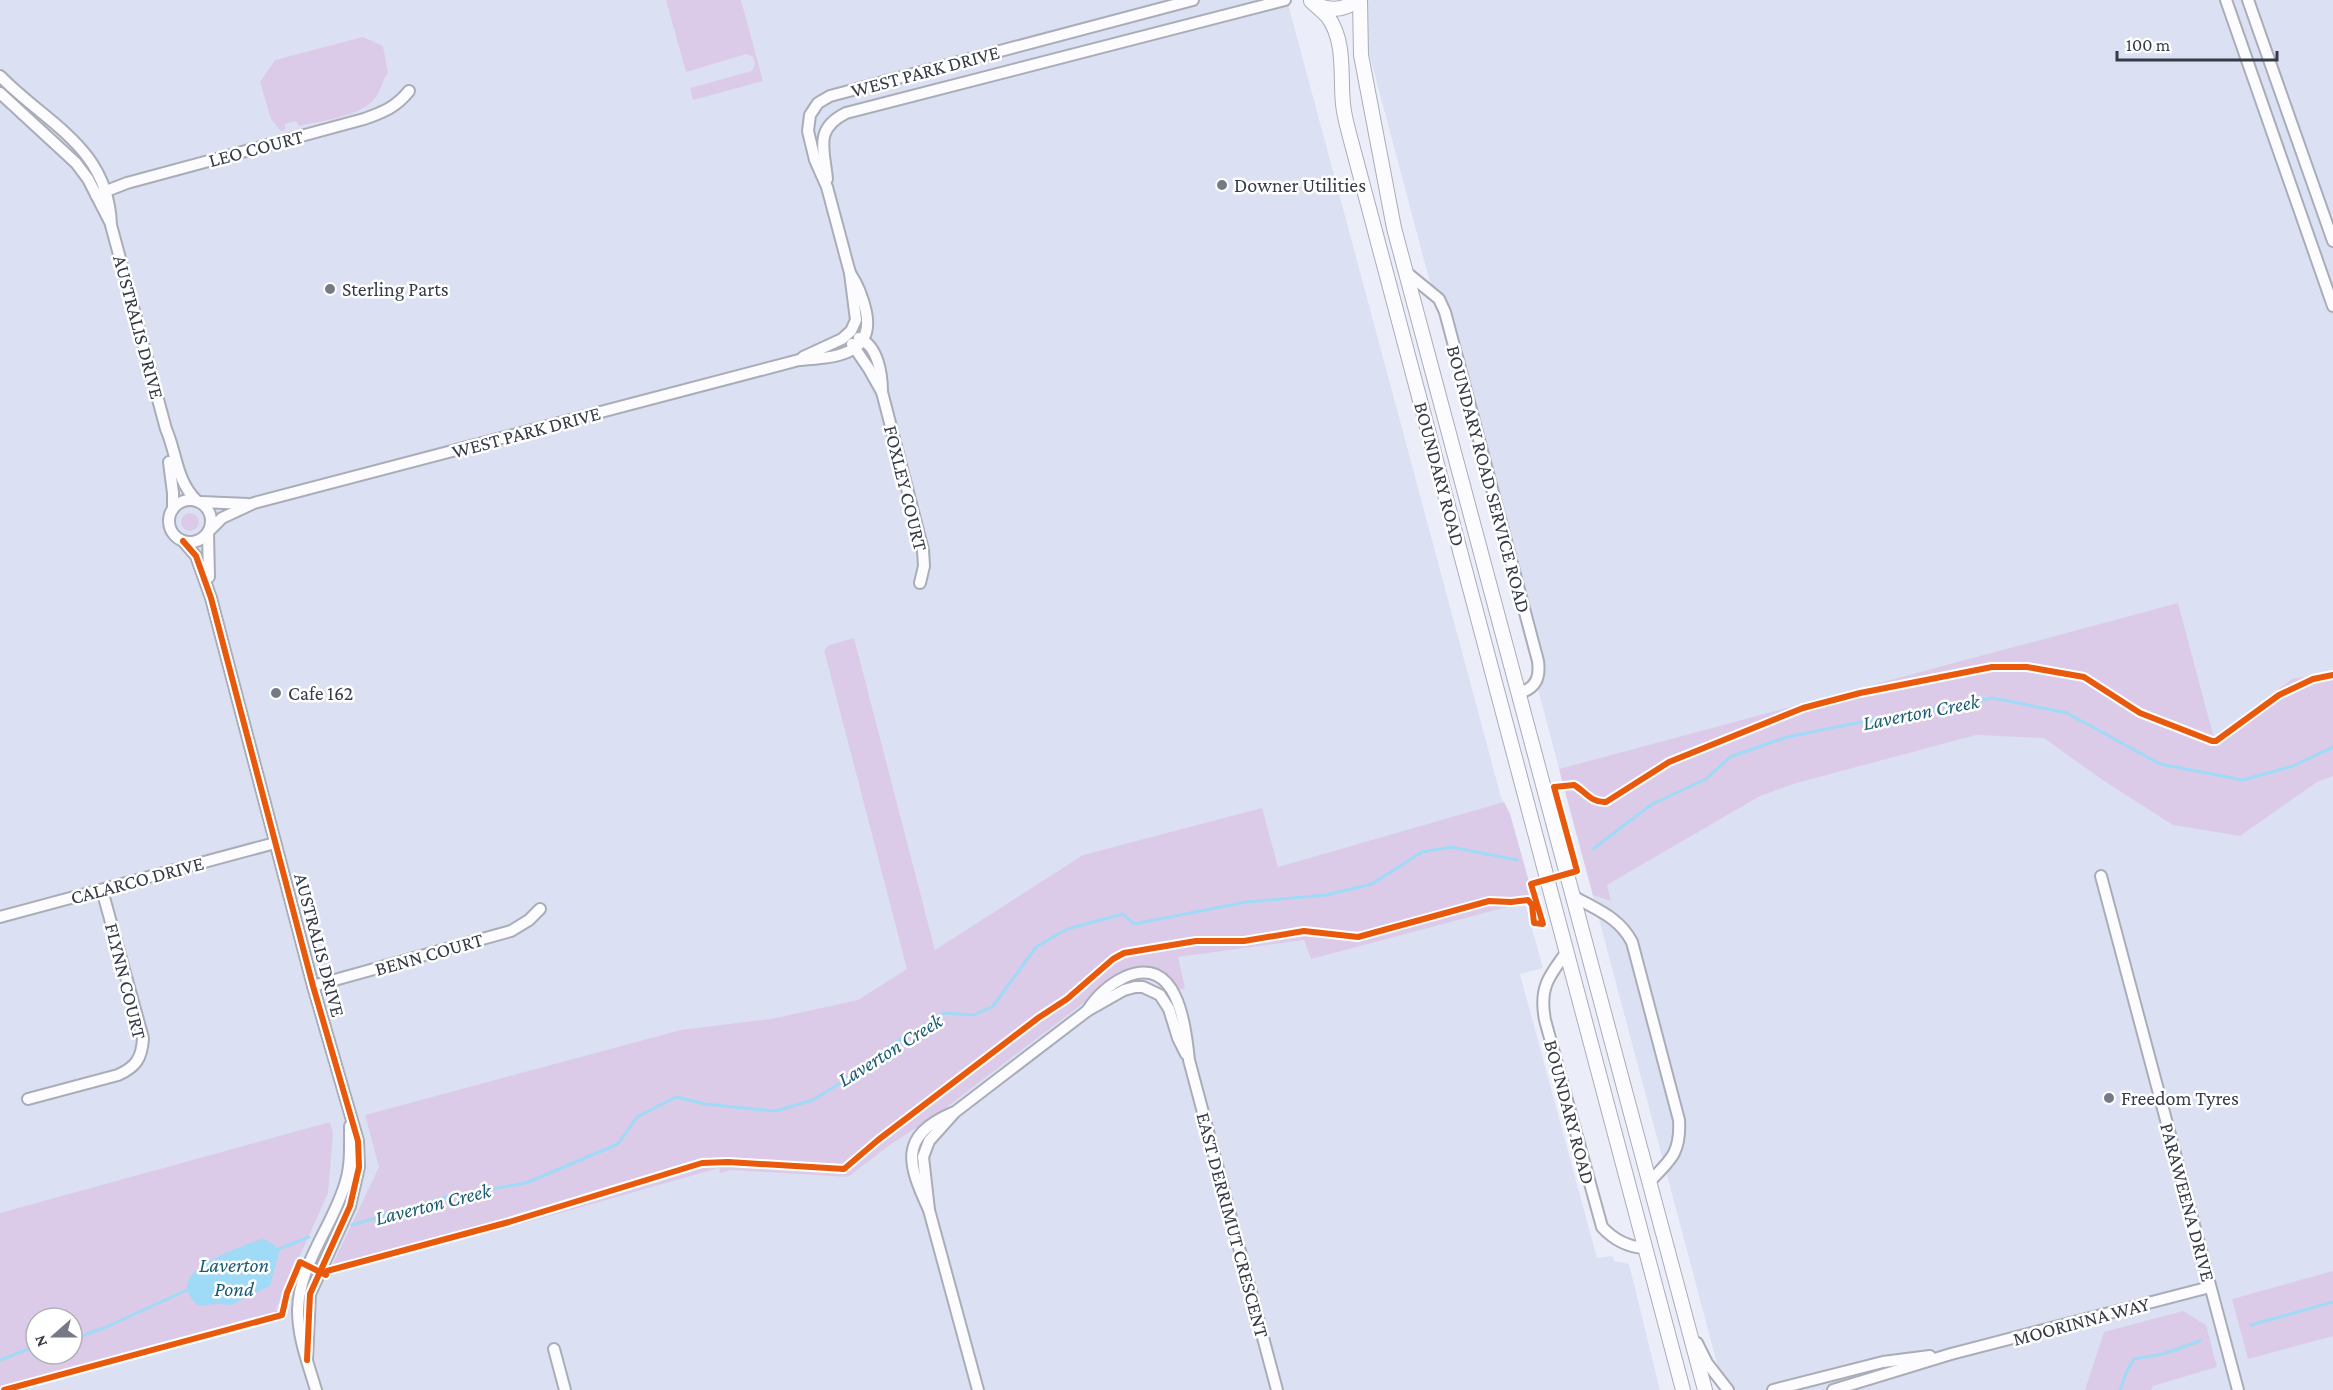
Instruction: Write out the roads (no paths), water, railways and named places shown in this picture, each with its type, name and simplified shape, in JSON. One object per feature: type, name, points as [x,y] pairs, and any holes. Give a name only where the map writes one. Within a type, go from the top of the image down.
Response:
[{"type":"main road","points":[[1310,1],[1320,7],[1331,9],[1342,8],[1359,0]]},
{"type":"main road","name":"BOUNDARY ROAD","points":[[1359,0],[1361,55],[1394,228],[1705,1390]]},
{"type":"main road","name":"BOUNDARY ROAD","points":[[1310,1],[1328,17],[1339,45],[1343,104],[1350,137],[1683,1390]]},
{"type":"main road","points":[[1498,700],[1520,693]]},
{"type":"main road","points":[[1645,1248],[1654,1234],[1659,1217]]},
{"type":"street","name":"WEST PARK DRIVE","points":[[810,115],[818,103],[830,96],[1193,0]]},
{"type":"street","name":"WEST PARK DRIVE","points":[[825,128],[833,120],[846,113],[1285,0]]},
{"type":"street","points":[[2226,0],[2333,306]]},
{"type":"street","points":[[2248,0],[2333,241]]},
{"type":"street","points":[[1061,57],[1063,35]]},
{"type":"street","points":[[1048,39],[1061,57]]},
{"type":"street","name":"AUSTRALIS DRIVE","points":[[0,76],[85,152],[98,170],[102,193],[180,477],[186,489],[198,501]]},
{"type":"street","name":"LEO COURT","points":[[102,193],[142,179],[364,119],[399,104],[410,91]]},
{"type":"street","name":"AUSTRALIS DRIVE","points":[[0,93],[76,163],[102,193]]},
{"type":"street","points":[[810,115],[825,128],[823,148],[827,187]]},
{"type":"street","points":[[810,115],[810,142],[827,187],[850,273],[856,320],[848,334],[864,340],[869,330],[866,310],[856,282],[850,273]]},
{"type":"street","points":[[2280,150],[2300,144]]},
{"type":"street","name":"BOUNDARY ROAD SERVICE ROAD","points":[[1406,272],[1439,299],[1445,312],[1538,661],[1537,680],[1529,690],[1520,693]]},
{"type":"street","name":"WEST PARK DRIVE","points":[[799,360],[848,334]]},
{"type":"street","name":"FOXLEY COURT","points":[[848,334],[854,348],[864,360],[882,392]]},
{"type":"street","name":"WEST PARK DRIVE","points":[[209,531],[222,518],[254,504],[799,360],[835,355],[854,348],[864,340]]},
{"type":"street","name":"FOXLEY COURT","points":[[864,340],[878,361],[882,377],[882,392],[923,550],[924,566],[920,584]]},
{"type":"street","name":"AUSTRALIS DRIVE","points":[[166,429],[165,442],[173,486],[173,509]]},
{"type":"street","points":[[182,501],[198,501],[209,512],[212,521],[209,531],[197,541],[183,541],[170,528],[170,515],[173,509],[182,501]]},
{"type":"street","name":"WEST PARK DRIVE","points":[[198,501],[254,504]]},
{"type":"street","name":"AUSTRALIS DRIVE","points":[[209,531],[211,598]]},
{"type":"street","name":"AUSTRALIS DRIVE","points":[[183,541],[196,556],[211,598],[313,986],[350,1120],[358,1141],[359,1167],[350,1206],[310,1294],[307,1360],[315,1390]]},
{"type":"street","name":"CALARCO DRIVE","points":[[0,917],[275,843]]},
{"type":"street","name":"PARAWEENA DRIVE","points":[[2101,876],[2238,1390]]},
{"type":"street","name":"FLYNN COURT","points":[[28,1099],[118,1075],[130,1070],[141,1057],[143,1038],[102,890]]},
{"type":"street","points":[[1573,896],[1616,920],[1632,942],[1679,1120],[1680,1136],[1677,1149],[1671,1160],[1650,1181]]},
{"type":"street","name":"BENN COURT","points":[[313,986],[504,933],[525,923],[540,909]]},
{"type":"street","name":"BOUNDARY ROAD","points":[[1566,953],[1543,991],[1541,1002],[1545,1020],[1602,1227],[1611,1236],[1627,1245],[1645,1248]]},
{"type":"street","name":"EAST DERRIMUT CRESCENT","points":[[1087,1011],[1106,989],[1121,979],[1143,972],[1156,974],[1170,986],[1179,1005],[1186,1030],[1189,1060],[1277,1390]]},
{"type":"street","name":"EAST DERRIMUT CRESCENT","points":[[978,1390],[929,1210],[916,1176],[913,1149],[920,1133],[936,1120],[955,1112],[1087,1011],[1129,988],[1143,987],[1153,990],[1166,1001],[1178,1038],[1189,1060]]},
{"type":"street","name":"MOORINNA WAY","points":[[1833,1390],[1951,1354],[2210,1287]]},
{"type":"street","points":[[1689,1330],[1707,1364],[1728,1390]]},
{"type":"street","points":[[554,1349],[565,1390]]},
{"type":"street","name":"MOORINNA WAY","points":[[1773,1390],[1883,1362],[1951,1354]]},
{"type":"water","name":"Laverton Pond","points":[[262,1239],[272,1244],[279,1253],[270,1286],[231,1305],[198,1306],[187,1289],[190,1278],[196,1271],[218,1257]]},
{"type":"waterway","name":"Laverton Creek","points":[[1593,849],[1652,804],[1706,779],[1730,757],[1787,737],[1993,698],[2067,713],[2160,764],[2243,780],[2293,766],[2333,747]]},
{"type":"waterway","name":"Laverton Creek","points":[[352,1225],[446,1197],[526,1183],[618,1144],[637,1117],[676,1097],[705,1104],[775,1111],[813,1100],[861,1070],[894,1043],[944,1013],[974,1015],[993,1006],[1036,947],[1067,929],[1123,914],[1134,924],[1246,902],[1326,895],[1372,884],[1422,852],[1451,847],[1517,860]]},
{"type":"waterway","name":"Laverton Creek","points":[[274,1251],[309,1237]]},
{"type":"waterway","name":"Laverton Creek","points":[[84,1335],[189,1289]]},
{"type":"waterway","points":[[2251,1325],[2333,1302]]},
{"type":"waterway","points":[[2120,1390],[2134,1359],[2163,1354],[2200,1341]]},
{"type":"waterway","name":"Laverton Creek","points":[[0,1360],[24,1351]]},
{"type":"place","name":"Downer Utilities","points":[[1222,185]]},
{"type":"place","name":"Sterling Parts","points":[[330,289]]},
{"type":"place","name":"Cafe 162","points":[[276,693]]},
{"type":"place","name":"Freedom Tyres","points":[[2109,1098]]}]
